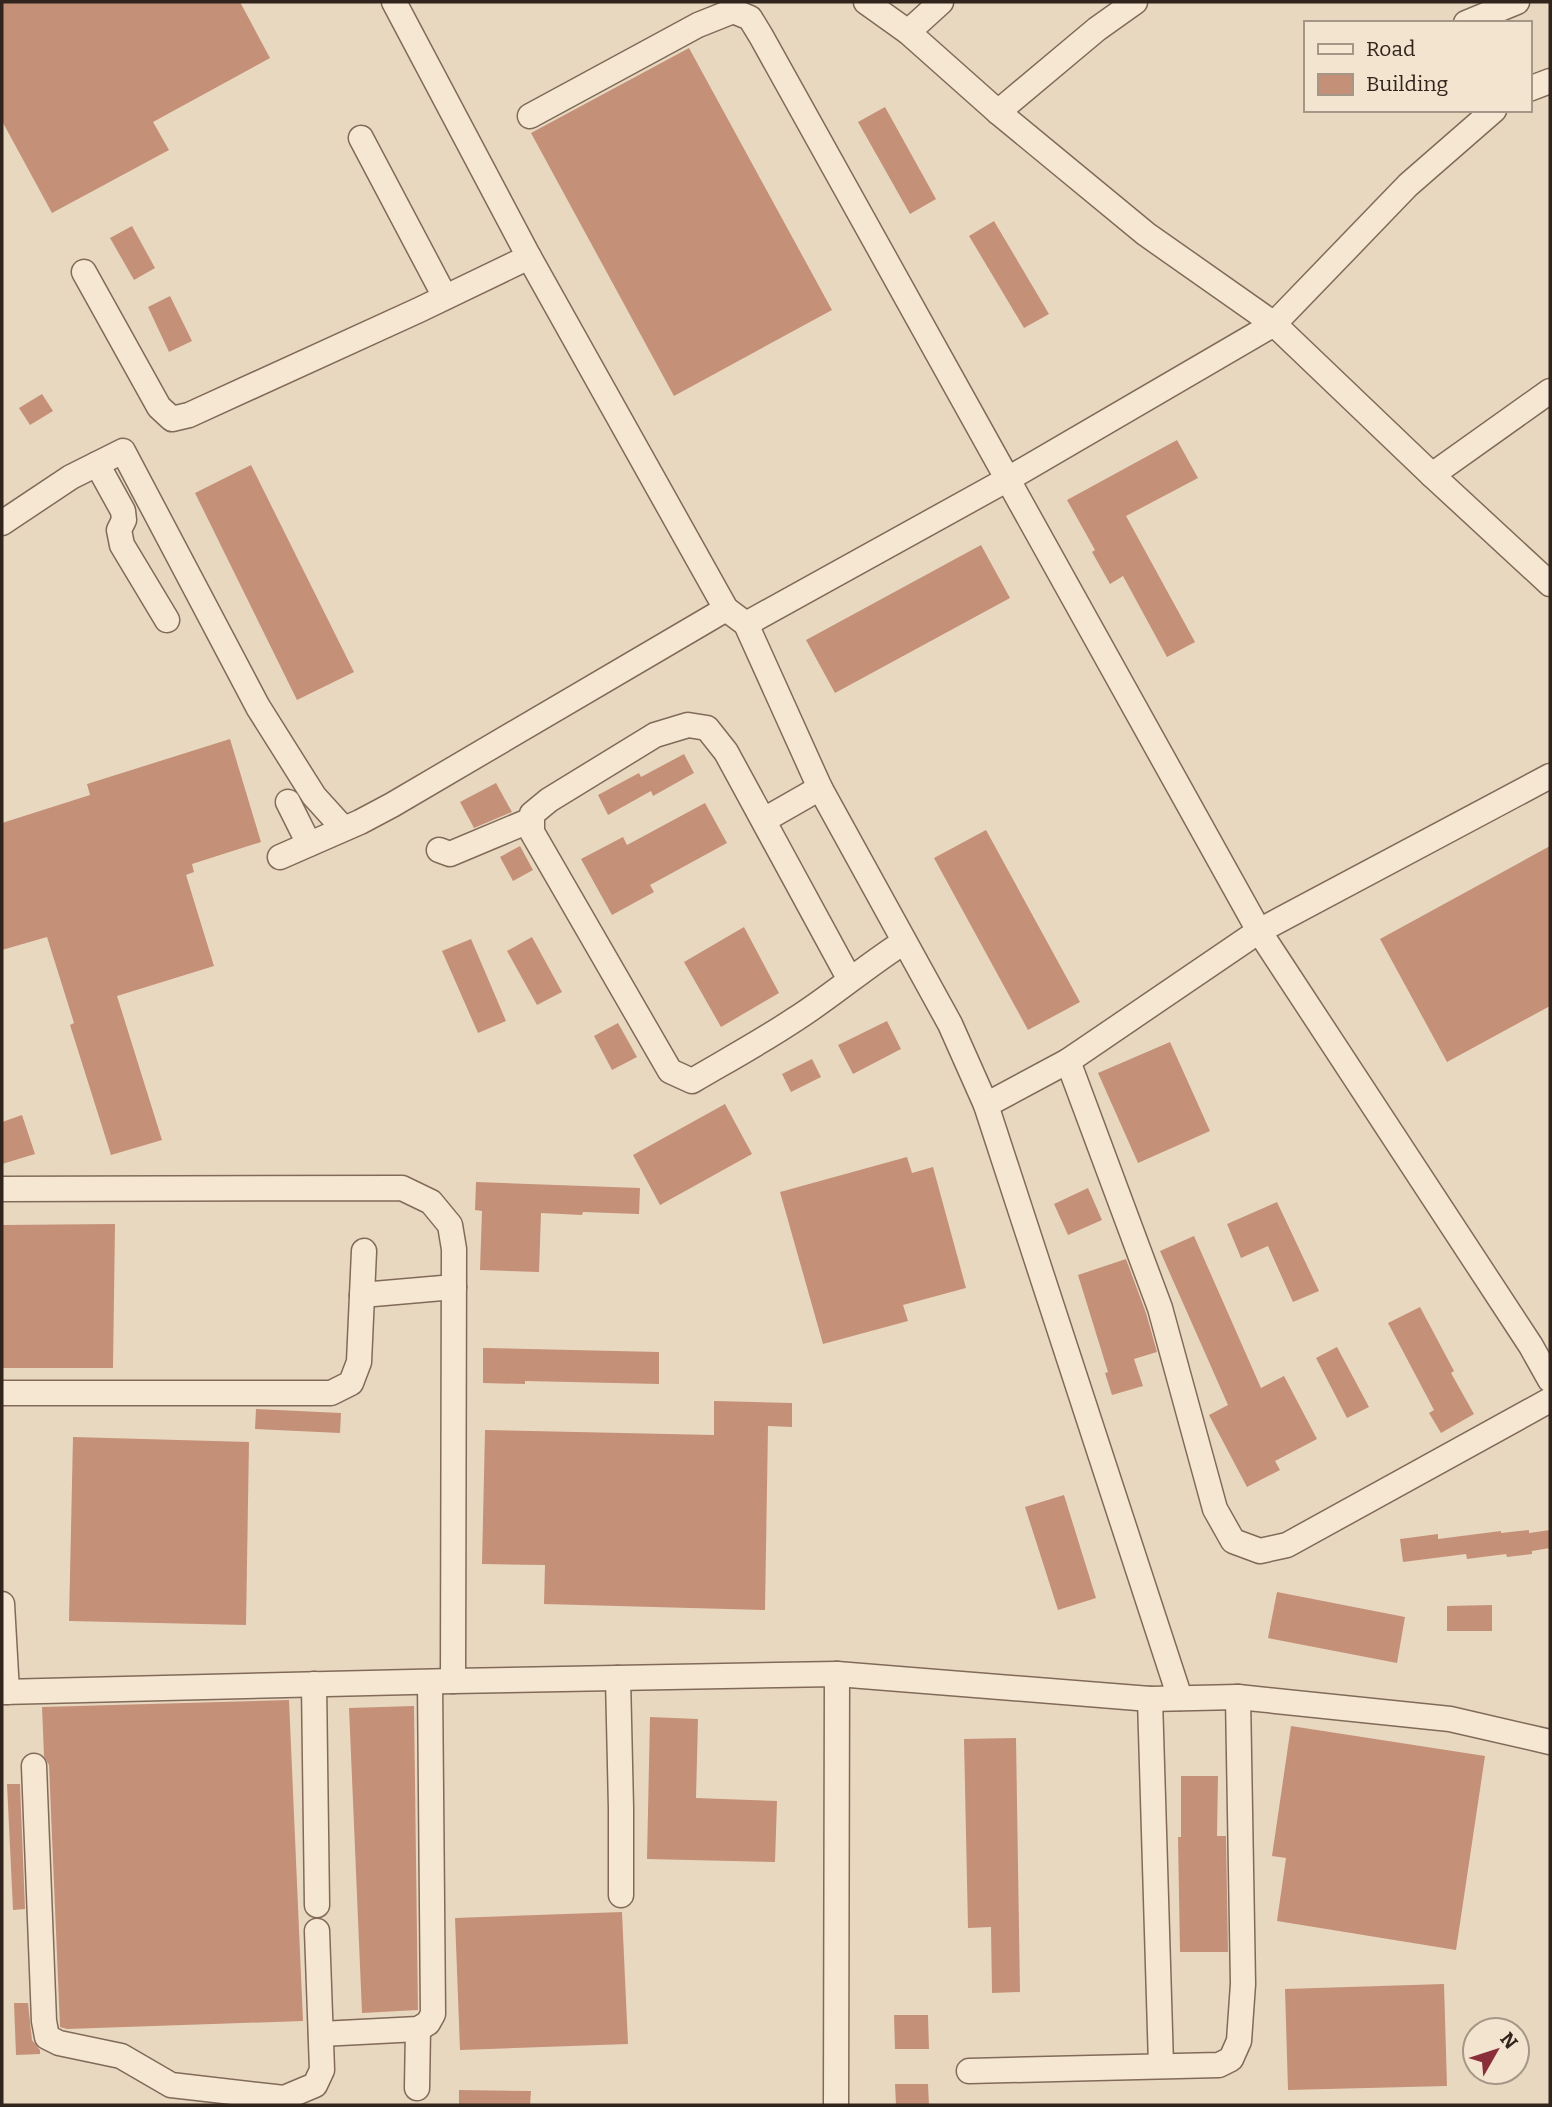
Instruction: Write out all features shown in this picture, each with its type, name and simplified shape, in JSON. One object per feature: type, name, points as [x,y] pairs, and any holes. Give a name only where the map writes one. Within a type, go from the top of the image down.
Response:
[{"type":"street","points":[[394,2],[529,257],[726,609],[746,624],[820,788],[950,1024],[986,1105],[1180,1698]]},
{"type":"street","points":[[866,2],[908,32],[998,112],[1146,234],[1274,324],[1550,584]]},
{"type":"street","points":[[908,32],[941,2]]},
{"type":"street","points":[[998,112],[1097,29],[1135,2]]},
{"type":"street","points":[[1471,21],[1517,2]]},
{"type":"street","points":[[530,116],[698,25],[733,12],[750,18],[1259,931],[1531,1346],[1550,1380]]},
{"type":"street","points":[[1531,88],[1550,81]]},
{"type":"street","points":[[746,624],[1008,479],[1274,324],[1408,185],[1492,112]]},
{"type":"street","points":[[362,138],[445,297]]},
{"type":"street","points":[[84,271],[159,407],[172,419],[189,415],[529,257]]},
{"type":"street","points":[[1432,475],[1550,391]]},
{"type":"street","points":[[2,523],[71,477],[123,451],[258,707],[314,796],[343,828]]},
{"type":"street","points":[[97,464],[123,511],[124,520],[119,530],[122,545],[167,620]]},
{"type":"street","points":[[280,857],[392,805],[726,609]]},
{"type":"street","points":[[850,980],[726,752],[707,728],[688,725],[655,735],[549,800],[533,814],[532,832],[670,1071],[692,1081],[794,1020],[904,942]]},
{"type":"street","points":[[986,1105],[1068,1061],[1259,931],[1550,776]]},
{"type":"street","points":[[764,820],[820,788]]},
{"type":"street","points":[[288,803],[309,844]]},
{"type":"street","points":[[439,850],[450,854],[531,820]]},
{"type":"street","points":[[1068,1061],[1160,1308],[1215,1509],[1233,1541],[1260,1551],[1287,1545],[1550,1400]]},
{"type":"street","points":[[2,1189],[401,1188],[431,1202],[450,1224],[454,1249],[454,1287],[433,2014],[428,2023],[418,2029],[321,2034]]},
{"type":"street","points":[[2,1393],[331,1393],[351,1384],[359,1362],[364,1251]]},
{"type":"street","points":[[362,1295],[454,1287]]},
{"type":"street","points":[[2,1604],[4,1692],[837,1675],[1150,1699],[1238,1697],[1450,1719],[1550,1742]]},
{"type":"street","points":[[836,2105],[837,1675]]},
{"type":"street","points":[[618,1678],[621,1895]]},
{"type":"street","points":[[314,1684],[317,1905]]},
{"type":"street","points":[[969,2071],[1219,2065],[1231,2059],[1239,2041],[1242,1971],[1238,1697]]},
{"type":"street","points":[[1150,1699],[1161,2065]]},
{"type":"street","points":[[34,1766],[44,2021],[47,2037],[59,2043],[121,2056],[171,2085],[285,2098],[315,2085],[322,2070],[317,1931]]},
{"type":"street","points":[[417,2088],[418,2029]]},
{"type":"building","points":[[2,2],[240,2],[270,58],[153,122],[169,150],[52,213],[2,121]]},
{"type":"building","points":[[689,48],[832,310],[674,396],[531,133]]},
{"type":"building","points":[[885,107],[936,199],[910,214],[858,122]]},
{"type":"building","points":[[994,221],[1049,314],[1024,328],[969,236]]},
{"type":"building","points":[[132,226],[155,268],[134,280],[110,238]]},
{"type":"building","points":[[170,296],[192,341],[169,352],[148,307]]},
{"type":"building","points":[[42,394],[53,411],[30,425],[19,408]]},
{"type":"building","points":[[1177,440],[1198,478],[1126,516],[1195,642],[1167,657],[1123,576],[1110,584],[1092,552],[1095,550],[1067,500]]},
{"type":"building","points":[[251,465],[354,672],[297,700],[195,493]]},
{"type":"building","points":[[981,545],[1010,598],[835,693],[806,640]]},
{"type":"building","points":[[230,739],[261,842],[192,864],[194,872],[186,875],[214,966],[117,996],[162,1140],[111,1155],[70,1025],[74,1023],[47,937],[2,950],[2,823],[90,795],[87,784]]},
{"type":"building","points":[[684,754],[694,773],[653,796],[651,791],[608,815],[598,795],[639,773],[641,777]]},
{"type":"building","points":[[496,783],[512,812],[474,828],[460,802]]},
{"type":"building","points":[[705,803],[727,843],[650,885],[654,892],[612,915],[581,859],[623,837],[627,845]]},
{"type":"building","points":[[986,830],[1080,1002],[1028,1030],[934,858]]},
{"type":"building","points":[[520,846],[533,870],[513,881],[500,857]]},
{"type":"building","points":[[1550,846],[1550,1006],[1447,1062],[1380,939]]},
{"type":"building","points":[[744,927],[779,993],[721,1027],[684,962]]},
{"type":"building","points":[[532,937],[562,992],[537,1005],[507,951]]},
{"type":"building","points":[[471,939],[506,1021],[478,1033],[442,951]]},
{"type":"building","points":[[887,1021],[901,1049],[853,1074],[838,1045]]},
{"type":"building","points":[[618,1023],[637,1057],[612,1070],[594,1036]]},
{"type":"building","points":[[1170,1042],[1210,1131],[1138,1163],[1098,1073]]},
{"type":"building","points":[[812,1059],[821,1077],[791,1092],[782,1074]]},
{"type":"building","points":[[725,1104],[752,1154],[660,1205],[633,1155]]},
{"type":"building","points":[[22,1115],[35,1154],[2,1164],[2,1122]]},
{"type":"building","points":[[907,1157],[912,1173],[933,1167],[966,1288],[903,1305],[908,1321],[823,1344],[780,1192]]},
{"type":"building","points":[[476,1182],[640,1188],[639,1214],[541,1213],[539,1272],[480,1270],[482,1211],[475,1210]]},
{"type":"building","points":[[1088,1188],[1102,1220],[1068,1235],[1054,1204]]},
{"type":"building","points":[[1277,1202],[1319,1291],[1293,1302],[1268,1246],[1241,1258],[1227,1224]]},
{"type":"building","points":[[115,1224],[113,1368],[2,1368],[2,1225]]},
{"type":"building","points":[[1194,1236],[1261,1388],[1284,1376],[1317,1439],[1275,1461],[1280,1470],[1247,1487],[1209,1415],[1228,1405],[1160,1251]]},
{"type":"building","points":[[1126,1259],[1157,1352],[1134,1359],[1143,1386],[1112,1395],[1105,1373],[1108,1372],[1078,1275]]},
{"type":"building","points":[[1420,1307],[1474,1414],[1441,1433],[1429,1413],[1434,1410],[1388,1323]]},
{"type":"building","points":[[1337,1347],[1369,1407],[1347,1418],[1316,1358]]},
{"type":"building","points":[[483,1348],[659,1352],[659,1384],[525,1381],[525,1384],[483,1383]]},
{"type":"building","points":[[714,1401],[792,1403],[792,1427],[768,1426],[765,1610],[544,1604],[545,1565],[482,1564],[485,1430],[714,1435]]},
{"type":"building","points":[[256,1409],[341,1413],[340,1433],[255,1429]]},
{"type":"building","points":[[73,1437],[249,1442],[246,1625],[69,1621]]},
{"type":"building","points":[[1064,1495],[1096,1598],[1058,1610],[1025,1507]]},
{"type":"building","points":[[1529,1530],[1529,1533],[1550,1530],[1550,1548],[1532,1551],[1532,1554],[1507,1557],[1506,1554],[1467,1559],[1466,1554],[1403,1562],[1400,1539],[1438,1534],[1438,1539]]},
{"type":"building","points":[[1277,1592],[1405,1617],[1397,1663],[1268,1638]]},
{"type":"building","points":[[1492,1605],[1492,1631],[1447,1631],[1447,1606]]},
{"type":"building","points":[[289,1700],[303,2021],[67,2029],[60,2027],[49,1765],[44,1756],[42,1707]]},
{"type":"building","points":[[414,1706],[418,2010],[362,2013],[349,1708]]},
{"type":"building","points":[[650,1717],[698,1719],[696,1798],[777,1801],[775,1862],[647,1859]]},
{"type":"building","points":[[1291,1726],[1485,1756],[1456,1950],[1277,1921],[1286,1858],[1272,1856]]},
{"type":"building","points":[[1016,1738],[1020,1992],[992,1993],[991,1927],[968,1928],[964,1739]]},
{"type":"building","points":[[1181,1776],[1218,1776],[1217,1836],[1226,1836],[1228,1952],[1180,1952],[1178,1837],[1181,1837]]},
{"type":"building","points":[[7,1784],[20,1784],[25,1909],[13,1910]]},
{"type":"building","points":[[622,1912],[628,2044],[460,2050],[455,1918]]},
{"type":"building","points":[[1444,1984],[1447,2086],[1288,2090],[1285,1989]]},
{"type":"building","points":[[14,2003],[28,2003],[32,2040],[40,2054],[16,2055]]},
{"type":"building","points":[[894,2015],[928,2015],[929,2049],[895,2049]]},
{"type":"building","points":[[895,2084],[928,2084],[929,2105],[896,2105]]},
{"type":"building","points":[[459,2090],[531,2091],[530,2105],[459,2105]]}]
